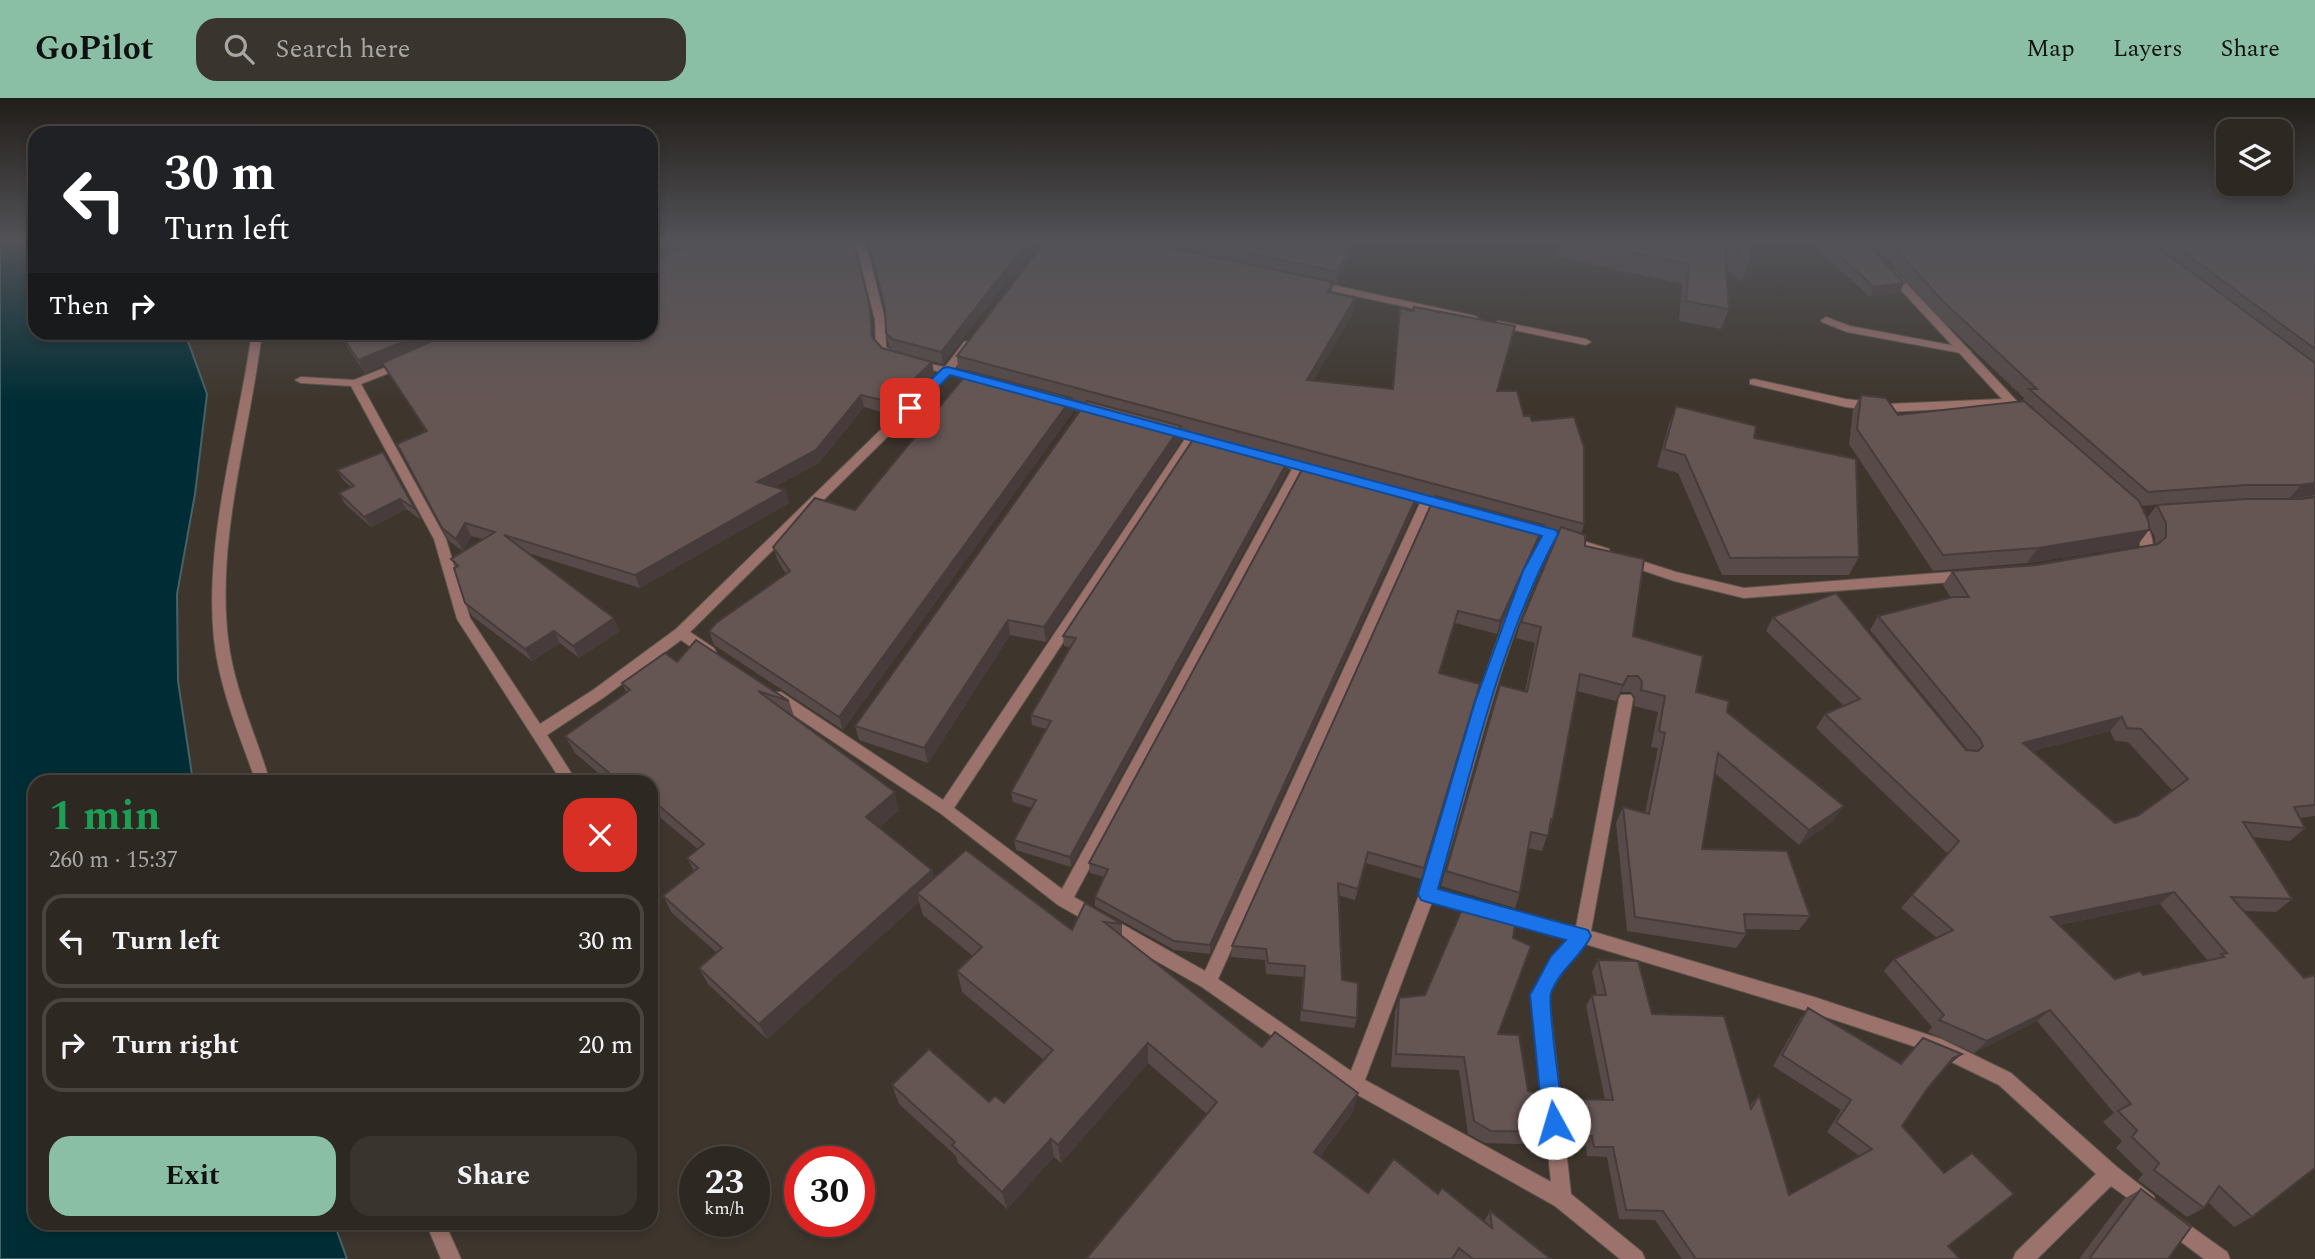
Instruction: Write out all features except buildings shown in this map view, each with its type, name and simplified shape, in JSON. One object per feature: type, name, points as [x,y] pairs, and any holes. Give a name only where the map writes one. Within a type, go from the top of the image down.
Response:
[{"type":"street","points":[[874,294],[880,320],[881,348],[889,356],[998,384]]},
{"type":"street","points":[[1359,294],[1586,342]]},
{"type":"street","points":[[1909,294],[1966,351],[2009,402],[2030,420]]},
{"type":"street","points":[[1826,320],[1847,329],[1966,351]]},
{"type":"street","points":[[538,733],[598,694],[681,633],[948,370],[973,338]]},
{"type":"street","points":[[256,340],[223,544],[219,597],[221,641],[261,775]]},
{"type":"street","points":[[301,380],[355,383],[419,358]]},
{"type":"street","points":[[1754,382],[1846,403],[1887,408],[2009,402]]},
{"type":"street","points":[[355,383],[440,538],[464,619],[565,775]]},
{"type":"street","points":[[1048,398],[1081,414],[1112,416]]},
{"type":"street","points":[[1152,426],[1232,448]]},
{"type":"street","points":[[945,809],[1192,437]]},
{"type":"street","points":[[1259,456],[1338,477]]},
{"type":"street","points":[[1064,900],[1299,467]]},
{"type":"street","points":[[1388,491],[1464,511]]},
{"type":"street","points":[[1208,982],[1275,841],[1356,649],[1427,501]]},
{"type":"street","points":[[2125,554],[2146,551],[2146,537],[2134,513],[2146,512]]},
{"type":"street","points":[[1514,524],[1674,576],[1744,593],[1828,594],[1973,575]]},
{"type":"street","points":[[1355,1084],[1378,1016],[1427,894],[1483,702],[1530,571],[1551,534]]},
{"type":"street","points":[[681,633],[725,662]]},
{"type":"street","points":[[758,684],[851,737],[1064,900],[1208,982],[1355,1084],[1562,1199],[1635,1259]]},
{"type":"street","points":[[1562,1199],[1540,995],[1558,962],[1582,936],[1626,699]]},
{"type":"street","points":[[1427,894],[1582,936],[1814,1005],[1935,1045],[2005,1079],[2110,1174],[2220,1259]]},
{"type":"street","points":[[2023,1259],[2110,1174]]},
{"type":"street","points":[[438,1230],[451,1259]]},
{"type":"water","points":[[0,294],[28,294],[28,340],[188,340],[207,394],[195,494],[177,594],[178,681],[192,775],[28,775],[28,1230],[337,1230],[347,1259],[0,1259]]},
{"type":"route","points":[[910,408],[948,370],[1551,534],[1530,571],[1483,702],[1427,894],[1582,936],[1558,962],[1540,995],[1554,1123]]}]
